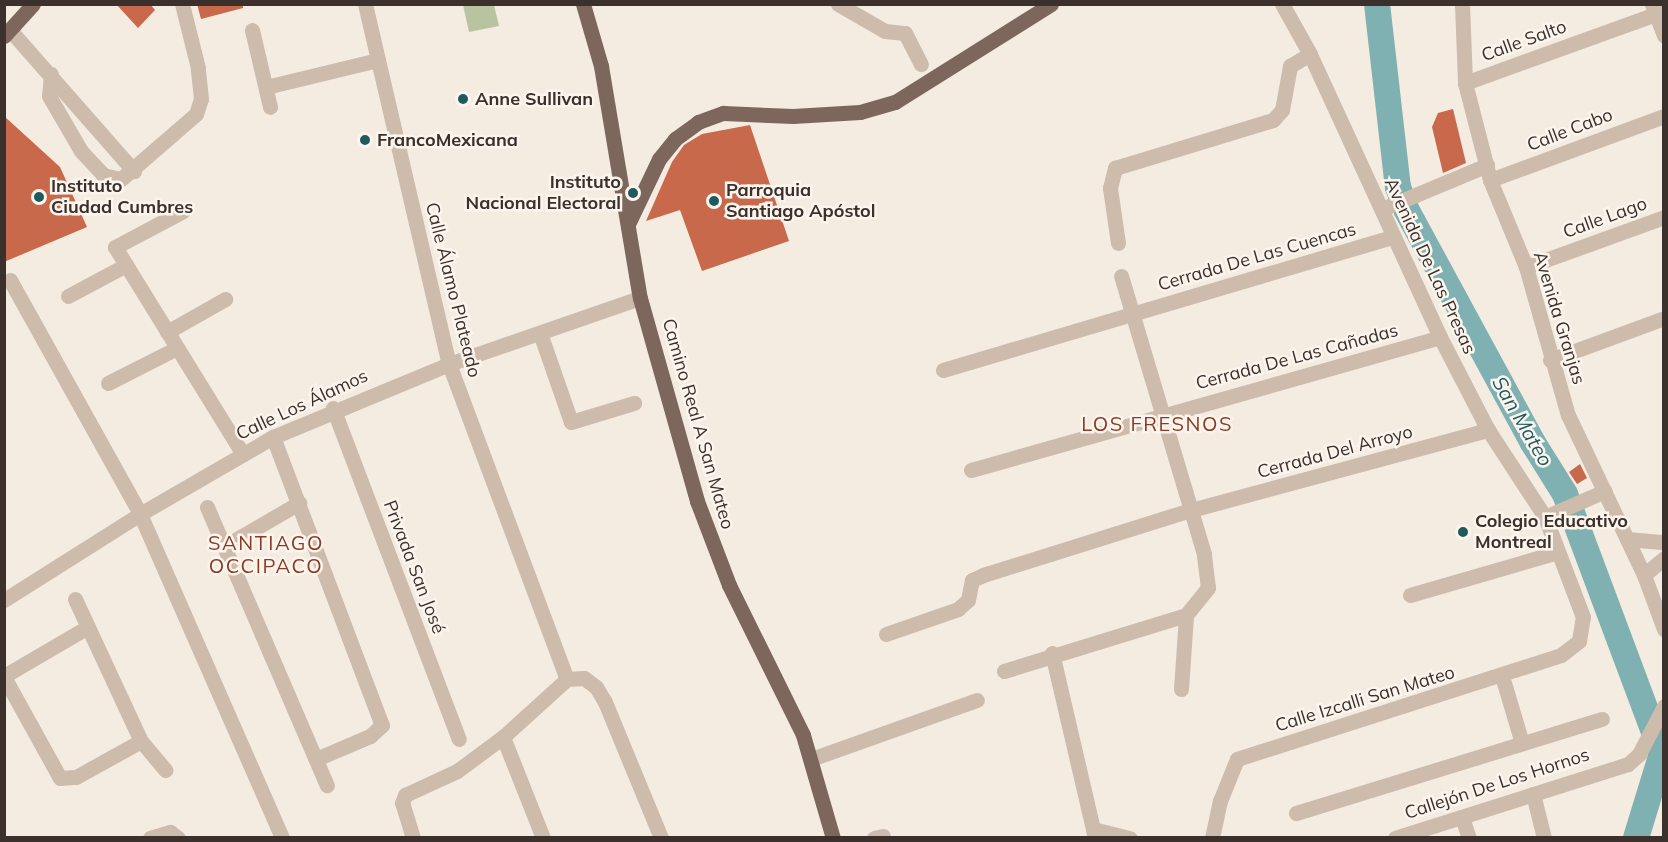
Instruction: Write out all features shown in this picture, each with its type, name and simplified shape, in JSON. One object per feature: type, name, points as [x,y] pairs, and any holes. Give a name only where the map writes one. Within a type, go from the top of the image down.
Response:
[{"type":"main road","points":[[7,33],[33,4]]},
{"type":"main road","name":"Camino Real A San Mateo","points":[[583,4],[601,66],[640,298],[697,501],[729,585],[803,735],[833,837]]},
{"type":"main road","points":[[629,222],[659,159],[675,139],[698,122],[723,113],[793,116],[860,112],[895,102],[1051,4]]},
{"type":"street","points":[[51,75],[49,96],[81,151],[103,175],[121,179],[134,171],[196,114],[201,99],[182,4]]},
{"type":"street","name":"Calle Álamo Plateado","points":[[365,4],[449,364],[567,679]]},
{"type":"street","points":[[837,4],[885,31],[905,33],[918,24]]},
{"type":"street","name":"Avenida De Las Presas","points":[[1282,4],[1310,54],[1386,207],[1393,237],[1440,337],[1488,430],[1551,515],[1558,552],[1583,617],[1579,641]]},
{"type":"street","name":"Avenida Granjas","points":[[1462,4],[1465,83],[1488,173],[1526,267],[1550,360],[1598,493],[1627,539],[1644,575],[1664,629]]},
{"type":"street","points":[[1657,10],[1664,36]]},
{"type":"street","name":"Calle Salto","points":[[1465,83],[1657,10]]},
{"type":"street","points":[[252,30],[270,106]]},
{"type":"street","points":[[7,33],[51,75],[134,171]]},
{"type":"street","points":[[905,33],[921,64]]},
{"type":"street","points":[[1118,243],[1110,188],[1115,168],[1273,120],[1282,110],[1290,66],[1310,54]]},
{"type":"street","points":[[266,87],[378,60]]},
{"type":"street","name":"Calle Cabo","points":[[1386,207],[1410,197],[1664,116]]},
{"type":"street","points":[[183,211],[115,247],[242,453]]},
{"type":"street","name":"Calle Lago","points":[[1526,267],[1664,217]]},
{"type":"street","name":"Cerrada De Las Cuencas","points":[[943,370],[1393,237]]},
{"type":"street","points":[[68,296],[126,265]]},
{"type":"street","points":[[1120,276],[1204,554],[1208,588],[1186,615],[1180,689]]},
{"type":"street","points":[[10,280],[140,514],[282,837]]},
{"type":"street","name":"Calle Los Álamos","points":[[4,600],[140,514],[273,436],[333,408],[449,364],[640,298]]},
{"type":"street","points":[[167,332],[225,299]]},
{"type":"street","points":[[1550,360],[1664,318]]},
{"type":"street","points":[[540,333],[571,422],[634,403]]},
{"type":"street","name":"Cerrada De Las Cañadas","points":[[971,470],[1440,337]]},
{"type":"street","points":[[108,383],[177,348]]},
{"type":"street","name":"Privada San José","points":[[333,408],[459,740]]},
{"type":"street","name":"Cerrada Del Arroyo","points":[[886,634],[958,609],[968,600],[972,579],[1191,510],[1488,430]]},
{"type":"street","points":[[273,436],[382,725],[370,736],[316,759]]},
{"type":"street","points":[[1551,515],[1598,493]]},
{"type":"street","points":[[225,546],[299,503]]},
{"type":"street","points":[[207,507],[327,785]]},
{"type":"street","points":[[1627,539],[1664,542]]},
{"type":"street","points":[[1410,596],[1558,552]]},
{"type":"street","points":[[1644,575],[1664,558]]},
{"type":"street","points":[[75,599],[141,741],[165,770]]},
{"type":"street","points":[[1004,671],[1052,653],[1186,615]]},
{"type":"street","points":[[88,627],[4,677],[55,771],[67,780],[141,741]]},
{"type":"street","name":"Calle Izcalli San Mateo","points":[[1212,837],[1220,801],[1237,759],[1503,676],[1561,655],[1579,641]]},
{"type":"street","points":[[1052,653],[1094,833],[1130,837]]},
{"type":"street","points":[[1503,676],[1522,743]]},
{"type":"street","points":[[413,837],[405,816],[405,795],[458,771],[503,737],[567,679],[584,678],[596,687],[605,702],[661,837]]},
{"type":"street","points":[[811,759],[977,700]]},
{"type":"street","name":"Callejón De Los Hornos","points":[[1395,837],[1628,764],[1639,754],[1664,706]]},
{"type":"street","points":[[1296,813],[1602,718]]},
{"type":"street","points":[[503,737],[543,837]]},
{"type":"street","points":[[1533,794],[1544,837]]},
{"type":"street","points":[[1462,817],[1469,837]]},
{"type":"street","points":[[150,837],[170,832],[178,837]]},
{"type":"green space","points":[[463,5],[494,5],[499,26],[469,32]]},
{"type":"building","points":[[116,4],[150,4],[155,10],[138,28]]},
{"type":"building","points":[[197,4],[243,4],[243,8],[201,19]]},
{"type":"building","points":[[1453,109],[1466,163],[1443,173],[1432,127],[1438,113]]},
{"type":"building","name":"Instituto Ciudad Cumbres","points":[[4,116],[60,167],[87,227],[4,262]]},
{"type":"building","name":"Parroquia Santiago Apóstol","points":[[750,125],[789,241],[702,271],[680,210],[646,221],[672,162],[684,145],[702,134]]},
{"type":"building","points":[[1580,464],[1587,478],[1577,484],[1569,472]]},
{"type":"waterway","name":"San Mateo","points":[[1377,4],[1398,187],[1406,209],[1533,443],[1565,494],[1662,753],[1636,838]]},
{"type":"place","name":"Anne Sullivan","points":[[463,99]]},
{"type":"place","name":"FrancoMexicana","points":[[365,140]]},
{"type":"place","name":"Instituto Nacional Electoral","points":[[633,193]]},
{"type":"place","name":"Instituto Ciudad Cumbres","points":[[39,197]]},
{"type":"place","name":"Parroquia Santiago Apóstol","points":[[714,201]]},
{"type":"place","name":"Colegio Educativo Montreal","points":[[1463,532]]},
{"type":"district","name":"LOS FRESNOS","points":[[1157,423]]},
{"type":"district","name":"SANTIAGO OCCIPACO","points":[[266,554]]}]
